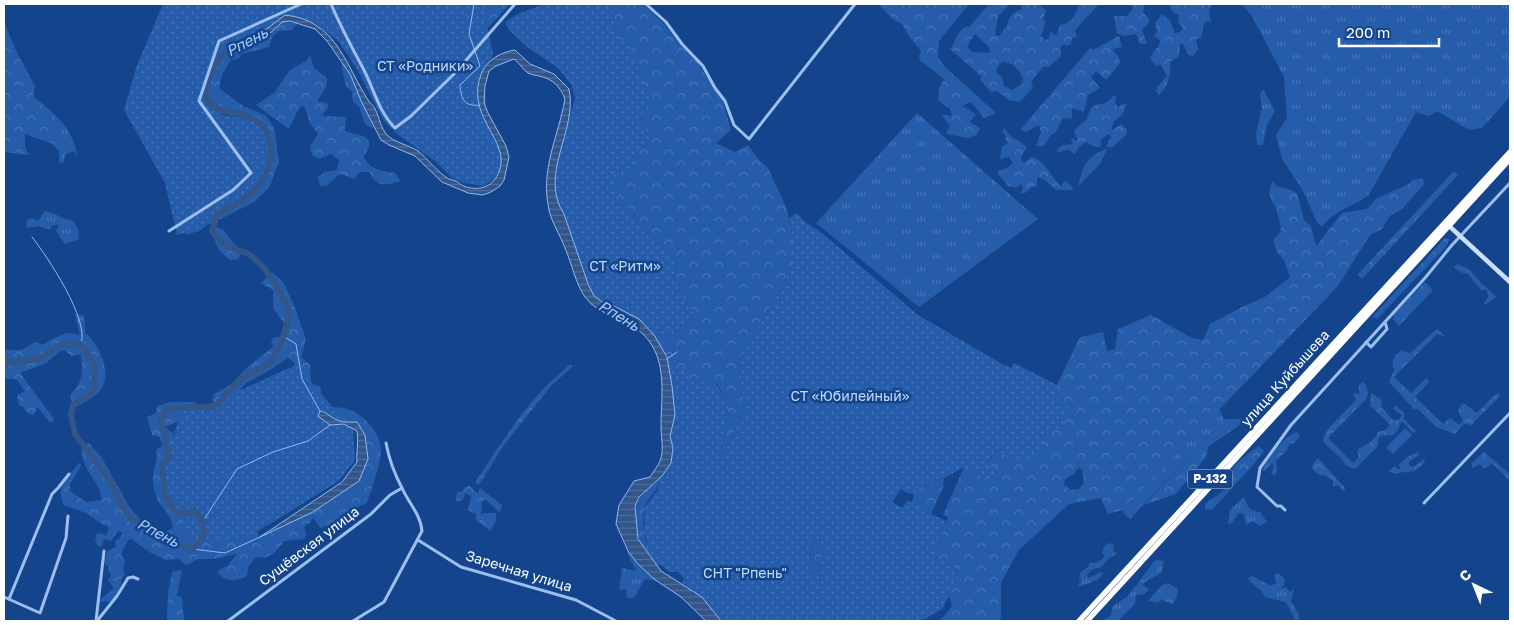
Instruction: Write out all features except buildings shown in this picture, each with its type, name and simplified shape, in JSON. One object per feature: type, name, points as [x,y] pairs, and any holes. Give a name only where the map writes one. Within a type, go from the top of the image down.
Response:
[{"type":"highway","name":"улица Куйбышева","points":[[1087,621],[1510,152]]},
{"type":"highway","name":"улица Куйбышева","points":[[1079,621],[1447,224],[1510,159]]},
{"type":"main road","points":[[1447,224],[1510,282]]},
{"type":"street","points":[[169,230],[174,229],[180,223],[233,190],[251,173],[199,101],[218,41],[301,4]]},
{"type":"street","points":[[331,4],[386,119],[395,128],[454,74],[515,4]]},
{"type":"street","points":[[646,4],[666,22],[682,44],[703,66],[715,88],[725,101],[734,125],[749,139],[855,4]]},
{"type":"street","points":[[1285,510],[1281,506],[1277,506],[1258,487],[1260,468],[1291,425],[1460,236],[1510,183]]},
{"type":"street","points":[[1366,342],[1371,347],[1387,329],[1385,321]]},
{"type":"street","points":[[1424,503],[1510,412]]},
{"type":"street","points":[[353,621],[384,602],[422,531],[422,524],[388,458],[386,443]]},
{"type":"street","points":[[9,599],[43,512],[52,494],[69,474]]},
{"type":"street","name":"Сущёвская улица","points":[[228,621],[371,514],[390,494],[402,488]]},
{"type":"street","points":[[4,597],[40,613],[66,538],[68,516]]},
{"type":"street","name":"Заречная улица","points":[[418,540],[461,567],[576,600],[616,621]]},
{"type":"street","points":[[96,621],[104,551]]},
{"type":"street","points":[[96,621],[117,596],[128,578],[138,579]]},
{"type":"green space","name":"СТ «Родники»","points":[[163,4],[482,4],[493,53],[484,84],[487,113],[508,152],[498,177],[483,186],[464,183],[451,177],[436,162],[397,134],[383,120],[358,71],[339,42],[315,23],[290,19],[226,53],[209,93],[210,102],[223,115],[253,120],[265,131],[272,149],[269,169],[259,191],[225,206],[213,223],[177,235],[165,183],[124,110],[137,65]]},
{"type":"green space","points":[[458,4],[510,4],[482,34]]},
{"type":"green space","name":"СТ «Ритм»","points":[[544,4],[611,4],[616,35],[630,46],[651,102],[639,118],[649,136],[627,173],[612,175],[620,201],[648,229],[675,263],[680,293],[695,315],[673,334],[654,335],[639,319],[602,302],[594,296],[588,284],[564,214],[558,205],[555,189],[560,153],[575,98],[571,84],[557,67],[527,47],[510,31],[505,22],[518,14]]},
{"type":"green space","points":[[611,4],[643,4],[664,24],[680,45],[698,63],[723,102],[731,130],[716,143],[735,152],[748,145],[758,159],[768,168],[787,209],[794,242],[794,262],[784,285],[740,355],[744,411],[724,454],[721,454],[727,426],[728,405],[717,384],[689,380],[671,370],[674,387],[672,386],[667,357],[654,335],[673,334],[695,315],[680,293],[675,263],[648,229],[620,201],[612,175],[627,172],[649,136],[639,118],[630,46],[616,36]]},
{"type":"green space","points":[[878,4],[969,4],[939,41],[938,57],[945,67],[996,113],[984,118],[971,102],[962,106],[976,114],[970,122],[980,128],[977,135],[969,138],[946,134],[950,126],[941,114],[952,116],[950,109],[938,100],[939,89],[944,79],[921,61],[919,57],[921,51],[902,24],[894,20]]},
{"type":"green space","points":[[989,4],[1010,4],[998,16],[995,35],[1000,36],[1007,27],[1012,15],[1023,9],[1019,4],[1028,4],[1033,7],[1031,4],[1037,4],[1046,10],[1043,20],[1046,21],[1041,36],[1046,40],[1049,39],[1050,31],[1056,36],[1060,25],[1073,18],[1080,4],[1099,4],[1075,30],[1077,37],[1072,38],[1071,44],[1067,46],[1063,44],[1060,48],[1061,56],[1049,67],[1043,67],[1031,82],[1033,87],[1018,102],[1009,100],[997,91],[991,92],[980,80],[982,77],[950,49],[963,28],[970,26]],"holes":[[[975,34],[989,47],[990,53],[972,52],[968,47]],[[1002,62],[1009,63],[1018,69],[1022,75],[1022,84],[1012,90],[1004,86],[1002,77],[996,72]]]},
{"type":"green space","points":[[1131,4],[1145,4],[1143,12],[1150,21],[1142,30],[1147,44],[1140,44],[1136,34],[1124,36],[1117,33],[1114,16],[1127,16],[1133,8]]},
{"type":"green space","points":[[1174,4],[1211,4],[1209,12],[1211,23],[1207,21],[1204,23],[1201,38],[1196,39],[1198,49],[1193,56],[1188,55],[1183,44],[1180,44],[1179,56],[1170,62],[1168,80],[1165,88],[1159,95],[1156,91],[1158,86],[1167,76],[1161,65],[1156,66],[1150,58],[1160,42],[1154,36],[1157,32],[1155,23],[1162,14],[1170,21],[1175,33],[1181,32],[1183,28],[1178,22],[1179,15],[1170,8]]},
{"type":"green space","points":[[1242,4],[1510,4],[1510,97],[1482,128],[1469,130],[1437,111],[1428,116],[1416,112],[1368,196],[1332,217],[1322,227],[1317,222],[1302,189],[1282,159],[1276,135],[1287,118],[1284,77],[1252,16]]},
{"type":"green space","points":[[4,22],[17,53],[35,86],[33,96],[52,112],[56,120],[49,133],[25,134],[25,147],[29,155],[4,152]]},
{"type":"green space","points":[[282,22],[298,23],[292,30],[278,31],[272,37],[269,47],[242,54],[238,59],[231,60],[220,81],[220,89],[243,106],[265,115],[274,127],[279,161],[269,188],[254,202],[223,218],[211,221],[201,230],[187,235],[183,230],[254,123],[252,118],[223,111],[207,102],[206,90],[225,51],[256,41]]},
{"type":"green space","points":[[1119,36],[1122,47],[1112,49],[1119,57],[1120,63],[1106,80],[1096,71],[1091,77],[1100,88],[1088,95],[1084,112],[1072,108],[1072,118],[1062,119],[1056,132],[1050,136],[1044,146],[1036,146],[1041,132],[1039,125],[1026,132],[1021,129],[1090,48],[1093,50]]},
{"type":"green space","points":[[310,55],[314,68],[327,78],[326,87],[317,101],[326,103],[329,106],[322,116],[346,117],[345,131],[365,137],[369,141],[369,147],[364,156],[366,161],[376,169],[395,173],[400,180],[399,182],[381,184],[375,181],[369,172],[360,172],[354,179],[340,174],[326,186],[320,186],[318,177],[325,172],[337,170],[339,160],[331,154],[319,159],[312,155],[310,146],[318,134],[309,121],[305,107],[302,106],[298,110],[289,129],[256,105],[274,93],[290,70],[306,61]]},
{"type":"green space","points":[[343,64],[350,74],[374,129],[365,124],[359,107],[353,102],[352,92],[346,86],[341,65]]},
{"type":"green space","points":[[1263,89],[1275,111],[1267,125],[1263,145],[1257,145],[1256,133],[1262,108],[1260,94]]},
{"type":"green space","points":[[1115,95],[1115,103],[1118,107],[1127,104],[1122,115],[1114,121],[1111,129],[1113,130],[1121,124],[1127,129],[1126,135],[1112,148],[1106,146],[1111,137],[1109,134],[1101,139],[1101,146],[1099,147],[1086,142],[1079,147],[1075,154],[1069,149],[1058,153],[1057,149],[1063,145],[1073,144],[1072,138],[1078,141],[1074,130],[1086,120],[1091,108],[1095,105],[1106,103]]},
{"type":"green space","points":[[52,112],[69,133],[75,145],[78,158],[74,151],[66,154],[63,163],[59,162],[59,151],[53,144],[25,134],[49,133],[56,120]]},
{"type":"green space","points":[[917,113],[1038,219],[919,307],[816,223]]},
{"type":"green space","points":[[1004,128],[1027,148],[1021,156],[1022,161],[1025,162],[1031,157],[1036,158],[1044,165],[1060,186],[1066,181],[1073,190],[1056,190],[1040,178],[1037,178],[1037,186],[1032,187],[1025,193],[1021,193],[1023,187],[1021,184],[1016,188],[1008,186],[998,174],[998,171],[1007,168],[1013,163],[1009,157],[1000,159],[1002,146],[1008,143],[1005,134],[1002,132]]},
{"type":"green space","points":[[1107,149],[1100,164],[1079,185],[1087,162],[1095,154]]},
{"type":"green space","points":[[1454,171],[1458,175],[1362,279],[1358,274]]},
{"type":"green space","points":[[1423,178],[1424,184],[1402,209],[1390,216],[1382,229],[1370,235],[1338,286],[1123,510],[1108,514],[1101,498],[1069,504],[1018,551],[1001,583],[1001,618],[998,621],[940,621],[952,606],[949,595],[958,583],[957,569],[932,557],[948,517],[943,515],[964,467],[986,464],[998,450],[1058,403],[1057,385],[1080,337],[1103,332],[1107,351],[1115,349],[1118,329],[1151,315],[1192,338],[1203,340],[1210,324],[1265,297],[1290,277],[1284,260],[1277,252],[1273,240],[1281,231],[1277,211],[1269,194],[1273,181],[1277,187],[1289,189],[1297,193],[1304,220],[1311,226],[1316,246],[1342,213],[1367,209],[1377,198],[1407,185],[1413,180]],"holes":[[[1078,468],[1082,469],[1084,483],[1079,489],[1071,490],[1064,485],[1065,479],[1075,473]]]},
{"type":"green space","points":[[45,211],[73,221],[78,229],[79,239],[65,244],[56,231],[59,225],[52,225],[50,230],[39,226],[26,228],[27,220],[32,218],[38,221]]},
{"type":"green space","name":"СТ «Юбилейный»","points":[[797,213],[806,223],[817,229],[918,315],[1004,365],[1011,368],[1014,363],[1057,385],[1058,403],[1067,407],[1062,429],[1050,428],[1039,457],[1015,463],[998,450],[986,463],[1001,473],[990,482],[964,467],[944,478],[906,493],[901,489],[892,502],[902,508],[908,500],[946,521],[933,557],[957,569],[958,583],[949,595],[943,608],[922,621],[721,621],[694,591],[682,583],[684,578],[678,572],[669,572],[661,565],[657,565],[646,550],[647,540],[644,531],[645,507],[658,490],[659,479],[671,463],[673,448],[670,436],[675,415],[672,386],[674,386],[671,370],[673,367],[686,372],[690,380],[716,384],[728,405],[727,426],[721,453],[724,454],[744,411],[740,355],[784,285],[794,262],[789,260],[792,241],[794,242],[789,218]],"holes":[[[819,540],[820,549],[824,553],[815,581],[811,561],[812,541]]]},
{"type":"green space","points":[[213,226],[224,230],[242,252],[238,259],[230,260],[222,253],[216,242]]},
{"type":"green space","points":[[1445,238],[1450,239],[1445,248],[1377,319],[1373,316]]},
{"type":"green space","points":[[1457,264],[1469,269],[1497,297],[1485,305],[1484,303],[1488,297],[1487,290],[1481,290],[1468,274],[1455,268]]},
{"type":"green space","points":[[272,272],[283,282],[294,305],[306,339],[301,357],[310,365],[311,384],[320,386],[323,400],[297,377],[294,362],[288,358],[246,383],[235,396],[215,406],[212,399],[214,394],[232,384],[245,369],[274,346],[271,343],[273,338],[284,336],[286,326],[273,308],[273,290],[261,283]]},
{"type":"green space","points":[[1425,282],[1433,290],[1399,326],[1393,319],[1395,313]]},
{"type":"green space","points":[[75,314],[84,315],[85,333],[91,338],[100,352],[105,369],[105,378],[99,392],[76,407],[73,405],[70,395],[80,381],[81,354],[72,356],[64,350],[46,363],[20,373],[54,419],[52,422],[49,422],[38,407],[33,415],[20,406],[17,395],[25,391],[16,379],[4,379],[4,350],[21,350],[36,342],[42,345],[67,333],[80,335]]},
{"type":"green space","points":[[1437,329],[1446,337],[1437,334],[1394,377],[1411,393],[1425,379],[1428,379],[1429,382],[1415,397],[1443,424],[1450,418],[1460,425],[1463,420],[1458,411],[1462,404],[1465,404],[1477,413],[1496,394],[1500,393],[1499,397],[1470,426],[1465,423],[1455,434],[1436,427],[1418,409],[1414,409],[1389,382],[1394,370],[1393,361],[1397,354],[1401,350],[1410,353]]},
{"type":"green space","points":[[570,364],[573,366],[551,386],[504,445],[479,485],[475,483],[525,410],[544,388]]},
{"type":"green space","points":[[296,365],[353,430],[355,460],[339,481],[252,535],[210,543],[189,537],[162,473],[179,418]]},
{"type":"green space","points":[[1363,382],[1366,385],[1368,394],[1365,400],[1328,438],[1353,463],[1359,457],[1358,449],[1375,438],[1378,432],[1386,430],[1390,425],[1370,405],[1371,393],[1382,400],[1381,407],[1394,421],[1400,419],[1402,415],[1393,409],[1395,405],[1404,413],[1404,419],[1416,431],[1413,433],[1403,422],[1400,423],[1399,429],[1393,435],[1381,436],[1378,440],[1378,446],[1355,469],[1345,464],[1324,443],[1323,439],[1327,430],[1356,400],[1353,393],[1359,394],[1359,385]]},
{"type":"green space","points":[[171,402],[195,402],[199,407],[194,416],[166,426],[169,431],[173,432],[175,446],[256,526],[259,536],[359,481],[365,435],[344,422],[328,407],[351,410],[363,418],[374,429],[380,443],[381,456],[367,503],[351,510],[345,520],[320,528],[313,517],[311,522],[304,527],[305,539],[285,541],[273,554],[264,558],[255,558],[248,567],[247,576],[235,580],[228,580],[218,573],[237,554],[214,559],[198,559],[186,565],[178,559],[166,560],[151,553],[131,539],[128,540],[121,555],[125,560],[123,570],[125,574],[121,579],[119,589],[109,602],[101,602],[100,600],[114,588],[108,581],[111,575],[108,569],[109,566],[104,564],[107,551],[116,547],[115,541],[123,533],[118,531],[111,541],[103,540],[102,546],[99,547],[95,541],[97,534],[102,533],[106,536],[109,527],[86,513],[64,505],[61,499],[62,487],[67,477],[80,462],[81,466],[70,484],[70,491],[86,502],[102,500],[97,485],[83,460],[82,444],[89,443],[102,458],[130,508],[141,520],[165,532],[173,528],[170,518],[155,493],[153,472],[157,457],[156,450],[163,445],[159,437],[152,435],[147,417],[156,413],[157,406]]},
{"type":"green space","points":[[1219,409],[1224,419],[1130,519],[1124,514],[1123,510]]},
{"type":"green space","points":[[1224,419],[1243,419],[1241,424],[1208,447],[1206,457],[1176,494],[1144,505]]},
{"type":"green space","points":[[1405,428],[1412,435],[1393,454],[1386,448]]},
{"type":"green space","points":[[1297,432],[1300,437],[1294,443],[1289,444],[1288,449],[1276,461],[1277,472],[1275,476],[1271,474],[1274,466],[1272,463],[1265,471],[1262,470],[1282,443]]},
{"type":"green space","points":[[1259,446],[1264,451],[1253,465],[1212,510],[1205,509],[1205,504],[1223,491],[1226,485],[1223,482],[1234,466]]},
{"type":"green space","points":[[1418,452],[1419,455],[1409,462],[1409,465],[1414,467],[1424,459],[1425,462],[1416,470],[1395,474],[1388,471],[1395,466],[1397,469],[1400,469],[1399,465],[1403,460]]},
{"type":"green space","points":[[1484,452],[1510,474],[1510,481],[1492,463],[1486,468],[1483,468],[1480,464],[1473,468],[1471,464]]},
{"type":"green space","points":[[1318,458],[1345,488],[1344,491],[1338,485],[1333,487],[1333,481],[1325,475],[1322,476],[1315,472],[1311,467]]},
{"type":"green space","points":[[944,478],[943,488],[931,514],[912,503],[914,494],[906,493]]},
{"type":"green space","points":[[659,479],[656,489],[645,507],[643,525],[646,550],[638,535],[636,525],[637,503],[643,494]]},
{"type":"green space","points":[[469,485],[478,494],[480,488],[502,505],[500,513],[485,499],[482,502],[481,515],[484,513],[496,513],[496,521],[490,531],[476,520],[476,514],[468,510],[471,496],[465,493],[463,500],[456,502],[457,491],[461,492]]},
{"type":"green space","points":[[1244,497],[1249,508],[1260,512],[1267,522],[1260,526],[1253,521],[1246,525],[1244,514],[1238,513],[1232,523],[1228,524],[1230,510]]},
{"type":"green space","points":[[819,540],[820,549],[824,553],[815,581],[811,566],[811,551],[812,541]]},
{"type":"green space","points":[[1110,543],[1114,545],[1113,551],[1117,554],[1109,558],[1101,567],[1091,570],[1087,575],[1089,578],[1101,572],[1103,574],[1097,580],[1079,587],[1078,585],[1082,580],[1079,579],[1080,573],[1089,566],[1089,563],[1098,562],[1105,557],[1102,552],[1105,545]]},
{"type":"green space","points":[[628,551],[637,563],[657,581],[645,579],[634,598],[627,598],[626,589],[619,590],[622,568],[636,571],[627,553]]},
{"type":"green space","points":[[1155,560],[1164,561],[1161,573],[1142,584],[1149,590],[1144,594],[1136,595],[1135,604],[1118,621],[1103,621],[1111,615],[1113,606],[1128,596]]},
{"type":"green space","points":[[182,570],[177,595],[182,598],[184,621],[167,621],[168,592],[172,572]]},
{"type":"green space","points":[[1278,573],[1285,579],[1284,585],[1280,589],[1286,587],[1290,592],[1294,589],[1291,601],[1299,615],[1299,621],[1295,620],[1286,602],[1265,597],[1262,591],[1248,578],[1252,576],[1271,586],[1276,583],[1274,575]]},
{"type":"green space","points":[[1168,583],[1178,589],[1176,599],[1172,604],[1160,599],[1159,603],[1148,601],[1162,585]]},
{"type":"water","points":[[285,15],[316,25],[328,35],[337,46],[375,109],[383,130],[388,136],[418,151],[449,179],[466,187],[482,188],[494,181],[499,172],[501,160],[499,149],[482,115],[478,102],[478,88],[482,72],[488,63],[500,54],[515,50],[530,64],[554,74],[569,89],[570,105],[568,120],[555,184],[557,199],[594,296],[602,302],[608,303],[639,319],[654,335],[667,357],[672,386],[675,415],[670,436],[673,448],[671,463],[662,476],[639,497],[635,506],[638,539],[661,571],[702,597],[721,621],[706,621],[681,597],[654,579],[637,563],[628,551],[616,524],[619,505],[634,481],[650,477],[658,466],[661,457],[662,379],[657,356],[645,336],[631,325],[598,309],[585,297],[552,220],[547,195],[547,181],[548,167],[565,99],[561,90],[552,81],[528,73],[514,59],[489,71],[485,86],[484,103],[506,146],[509,157],[504,180],[500,186],[483,195],[468,193],[442,182],[415,156],[381,140],[350,74],[327,41],[315,29],[290,21],[282,22],[262,39],[225,51],[232,44],[260,34]]},
{"type":"water","points":[[320,411],[341,421],[357,422],[365,435],[368,459],[359,481],[313,512],[260,537],[342,482],[357,462],[357,431],[344,424],[330,425],[318,416]]},
{"type":"waterway","points":[[474,4],[469,34],[480,66],[460,85],[464,101],[470,105],[480,105]]},
{"type":"waterway","name":"Рпень","points":[[4,361],[14,363],[43,357],[60,345],[81,344],[94,364],[95,388],[91,394],[73,405],[71,415],[75,434],[110,481],[120,503],[131,519],[169,541],[193,549],[204,535],[203,521],[195,511],[185,515],[173,510],[165,495],[162,465],[169,457],[161,418],[167,409],[215,406],[241,379],[270,363],[281,344],[290,312],[261,265],[247,253],[225,245],[212,231],[217,215],[245,198],[260,184],[269,165],[271,154],[268,134],[254,119],[222,110],[207,102],[206,90],[211,72],[222,55],[232,48]]},
{"type":"waterway","points":[[32,237],[66,289],[79,320],[82,333],[81,344]]},
{"type":"waterway","points":[[283,336],[296,344],[302,379],[320,411]]},
{"type":"waterway","points":[[667,359],[677,352]]},
{"type":"waterway","points":[[203,521],[237,469],[273,452],[308,441],[330,425]]},
{"type":"waterway","points":[[193,549],[225,553],[260,537]]},
{"type":"park label","name":"СНТ \"Рпень\"","points":[[745,573]]}]
